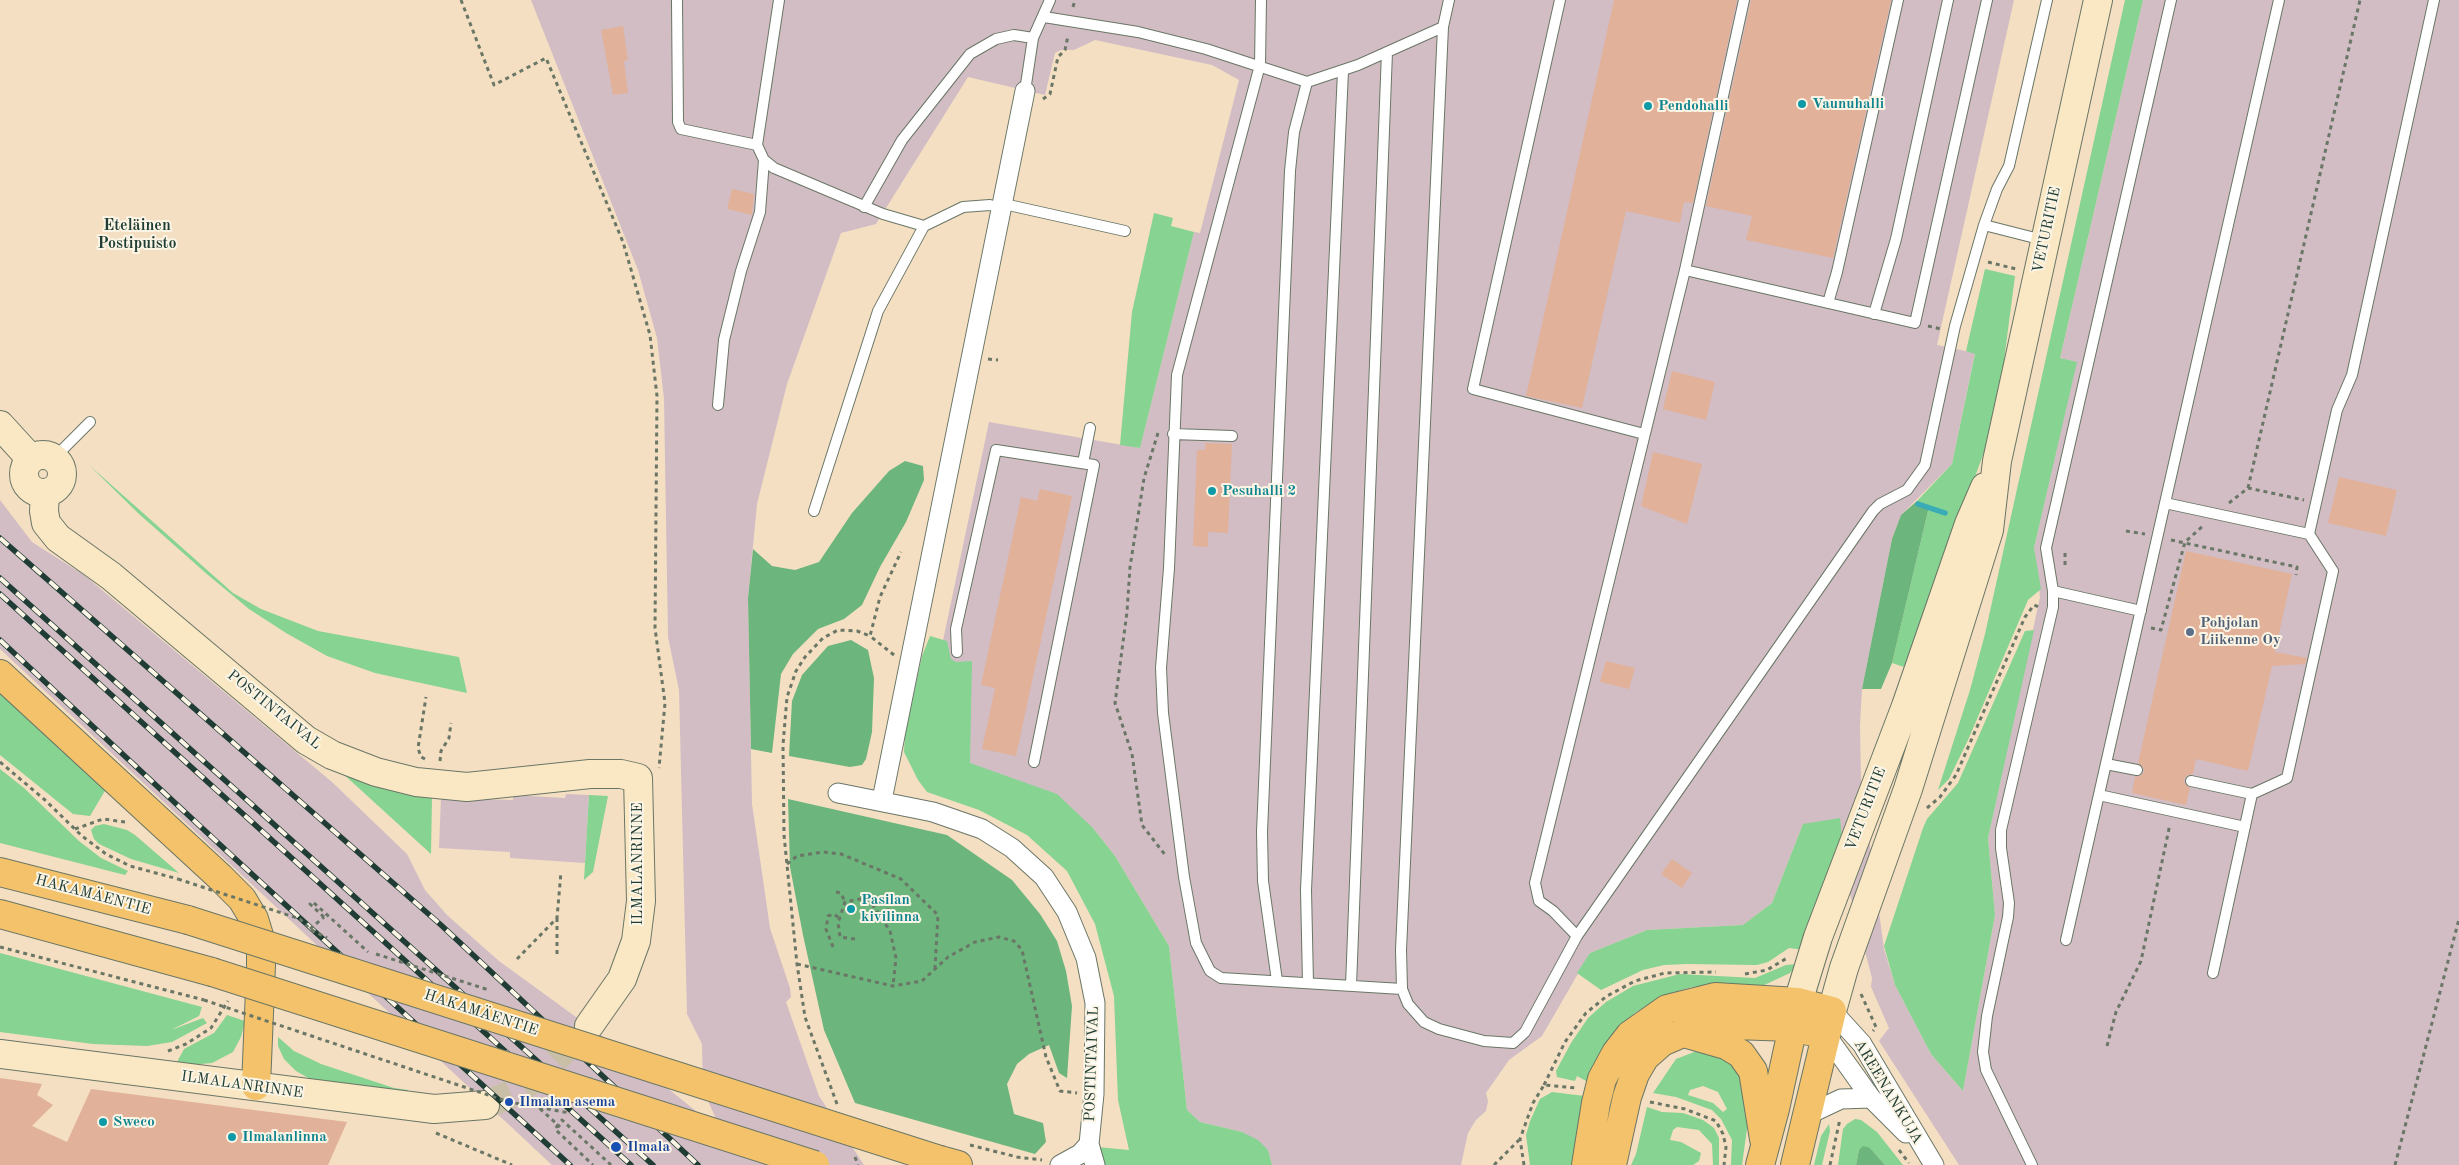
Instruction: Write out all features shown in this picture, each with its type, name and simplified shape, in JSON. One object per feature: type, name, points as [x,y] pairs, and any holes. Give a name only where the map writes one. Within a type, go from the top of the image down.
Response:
[{"type":"main road","name":"VETURITIE","points":[[1795,1165],[1805,1116],[1844,968],[1908,789],[1988,530],[1997,461],[2098,0]]},
{"type":"main road","points":[[0,425],[44,459]]},
{"type":"main road","name":"POSTINTAIVAL","points":[[44,459],[24,470],[27,484],[38,492],[45,493],[44,511],[46,523],[58,538],[111,576],[306,740],[332,755],[376,772],[416,782],[466,787],[590,774],[648,774]]},
{"type":"main road","name":"VETURITIE","points":[[1762,1153],[1775,1109],[1795,1014],[1818,938],[1906,706],[1969,524],[1997,461]]},
{"type":"main road","points":[[0,674],[220,876],[242,899],[254,919],[261,942],[262,965],[256,1086]]},
{"type":"main road","name":"ILMALANRINNE","points":[[589,1026],[622,979],[636,941],[648,774]]},
{"type":"main road","points":[[0,862],[27,878]]},
{"type":"main road","name":"HAKAMÄENTIE","points":[[0,872],[188,920],[954,1156]]},
{"type":"main road","points":[[0,914],[212,972],[815,1165]]},
{"type":"main road","points":[[1586,1165],[1596,1103],[1602,1079],[1616,1053],[1630,1035],[1646,1021],[1667,1009],[1715,997],[1829,1023]]},
{"type":"main road","points":[[1612,1165],[1627,1097],[1635,1074],[1645,1057],[1662,1042],[1704,1024],[1795,1014]]},
{"type":"main road","points":[[1684,1032],[1726,1045],[1741,1054],[1753,1071],[1762,1153]]},
{"type":"main road","name":"ILMALANRINNE","points":[[0,1054],[434,1109],[485,1105]]},
{"type":"street","points":[[882,800],[1025,91]]},
{"type":"street","name":"POSTINTAIVAL","points":[[838,793],[882,800],[934,812],[982,829],[1012,848],[1044,877],[1067,912],[1086,958],[1095,1003],[1094,1094],[1089,1144]]},
{"type":"street","name":"AREENANKUJA","points":[[1829,1023],[1871,1098],[1928,1158]]},
{"type":"street","name":"AREENANKUJA","points":[[1829,1023],[1870,1057],[1928,1158]]},
{"type":"street","name":"AREENANKUJA","points":[[1805,1116],[1840,1099],[1871,1098]]},
{"type":"street","points":[[1064,1163],[1080,1154],[1089,1144]]},
{"type":"street","points":[[1089,1144],[1095,1165]]},
{"type":"lane","points":[[677,0],[678,122],[681,129],[757,145]]},
{"type":"lane","points":[[779,0],[757,145],[764,160],[774,168],[864,207],[924,226]]},
{"type":"lane","points":[[1025,91],[1033,38],[1050,0]]},
{"type":"lane","points":[[1261,0],[1260,65],[1177,375],[1173,434],[1169,568],[1160,668],[1163,712],[1184,877],[1196,943],[1210,971],[1221,978],[1402,989]]},
{"type":"lane","points":[[1449,0],[1443,27],[1400,950],[1402,989],[1408,1004],[1424,1022],[1432,1026],[1484,1041],[1513,1043],[1526,1032],[1578,936],[1873,511],[1880,504],[1907,490],[1917,479],[1925,465],[1955,326],[1984,225],[1997,189],[2009,166],[2047,0]]},
{"type":"lane","points":[[1560,0],[1473,389],[1644,434]]},
{"type":"lane","points":[[1578,936],[1553,911],[1539,901],[1534,883],[1685,270],[1744,0]]},
{"type":"lane","points":[[1828,303],[1838,272],[1898,0]]},
{"type":"lane","points":[[1874,314],[1896,239],[1948,0]]},
{"type":"lane","points":[[1685,270],[1915,323],[1987,0]]},
{"type":"lane","points":[[2032,1165],[1986,1070],[1983,1052],[1987,1016],[2008,917],[2000,830],[2053,607],[2053,591],[2046,548],[2172,0]]},
{"type":"lane","points":[[2066,940],[2279,0]]},
{"type":"lane","points":[[2191,781],[2252,794],[2287,778],[2333,571],[2310,534],[2337,410],[2352,375],[2434,0]]},
{"type":"lane","points":[[1044,17],[1138,32],[1206,49],[1260,65],[1307,82],[1342,71],[1443,27]]},
{"type":"lane","points":[[864,207],[902,140],[970,54],[996,39],[1014,35],[1033,38]]},
{"type":"lane","points":[[1350,986],[1387,52]]},
{"type":"lane","points":[[1308,983],[1306,890],[1342,71]]},
{"type":"lane","points":[[1277,981],[1263,881],[1262,832],[1290,171],[1294,132],[1307,82]]},
{"type":"lane","points":[[718,405],[724,340],[741,272],[760,212],[764,160]]},
{"type":"lane","points":[[814,511],[878,311],[924,226],[963,207],[990,205],[1125,231]]},
{"type":"lane","points":[[1984,225],[2044,240]]},
{"type":"lane","points":[[44,459],[64,449],[90,422]]},
{"type":"lane","points":[[1083,463],[1090,428]]},
{"type":"lane","points":[[1173,434],[1232,436]]},
{"type":"lane","points":[[957,652],[956,629],[996,450],[1094,465],[1034,762]]},
{"type":"lane","points":[[2166,502],[2310,534]]},
{"type":"lane","points":[[2053,591],[2141,611]]},
{"type":"lane","points":[[2106,764],[2137,770]]},
{"type":"lane","points":[[2213,973],[2252,794]]},
{"type":"lane","points":[[2099,795],[2245,827]]},
{"type":"path","points":[[461,0],[494,85],[546,58],[623,242],[650,335],[657,396],[655,628],[665,703],[648,774]]},
{"type":"path","points":[[2248,488],[2360,0]]},
{"type":"path","points":[[1929,326],[1940,329]]},
{"type":"path","points":[[1160,426],[1144,478],[1130,567],[1127,612],[1115,703],[1132,754],[1142,825],[1184,877]]},
{"type":"path","points":[[2126,531],[2297,567],[2296,575]]},
{"type":"path","points":[[2161,630],[2184,550]]},
{"type":"path","points":[[870,636],[880,597],[901,552]]},
{"type":"path","points":[[839,1110],[805,1016],[797,964],[784,835],[783,745],[787,697],[796,671],[823,638],[838,630],[857,631],[870,636],[886,650],[909,664]]},
{"type":"path","points":[[426,697],[418,748],[422,756],[428,760]]},
{"type":"path","points":[[441,763],[439,758],[449,738],[451,723]]},
{"type":"path","points":[[0,762],[45,800],[82,836],[106,854],[130,866],[178,879],[300,919],[310,929],[325,938]]},
{"type":"path","points":[[434,764],[466,787]]},
{"type":"path","points":[[2107,1046],[2116,1012],[2141,961],[2173,811]]},
{"type":"path","points":[[787,864],[798,856],[823,852],[841,854],[901,879],[938,915],[935,969]]},
{"type":"path","points":[[557,955],[557,918],[561,872]]},
{"type":"path","points":[[836,892],[841,893],[846,902]]},
{"type":"path","points":[[872,904],[878,898],[884,900],[889,912]]},
{"type":"path","points":[[846,902],[860,899],[872,904],[890,931],[896,958],[893,986]]},
{"type":"path","points":[[310,929],[324,916],[310,904],[313,902],[332,919]]},
{"type":"path","points":[[846,902],[839,918],[840,937],[854,939]]},
{"type":"path","points":[[833,947],[826,929],[828,916],[834,914],[839,918]]},
{"type":"path","points":[[517,959],[557,918]]},
{"type":"path","points":[[2395,1165],[2459,919]]},
{"type":"path","points":[[797,964],[893,986],[922,981],[948,956],[975,942],[999,937],[1014,941],[1022,950],[1046,1057],[1060,1091],[1094,1094]]},
{"type":"path","points":[[0,947],[204,1000],[509,1102],[576,1114]]},
{"type":"path","points":[[1861,986],[1861,995],[1876,1027],[1869,1035]]},
{"type":"path","points":[[1524,1165],[1520,1139],[1526,1119],[1544,1085],[1584,1089]]},
{"type":"path","points":[[1650,1102],[1685,1109],[1716,1122],[1723,1134],[1726,1147],[1724,1165]]},
{"type":"path","points":[[1830,1165],[1841,1112]]},
{"type":"path","points":[[560,1127],[558,1125],[562,1120],[612,1165]]},
{"type":"path","points":[[434,1131],[512,1165]]},
{"type":"path","points":[[1494,1165],[1520,1139]]},
{"type":"path","points":[[855,1156],[858,1165]]},
{"type":"path","points":[[954,1156],[1017,1157],[1064,1163]]},
{"type":"shaded area","points":[[531,0],[2014,0],[1937,345],[1975,353],[1952,464],[1901,515],[1892,539],[1862,689],[1860,726],[1861,780],[1884,949],[1895,985],[1931,1054],[1963,1091],[1995,915],[1988,838],[2040,597],[2034,548],[2076,362],[2060,358],[2143,0],[2459,0],[2459,1165],[1959,1165],[1879,1041],[1889,1028],[1871,987],[1872,978],[1851,898],[1842,838],[1803,824],[1772,903],[1743,925],[1647,930],[1590,953],[1542,1036],[1509,1060],[1486,1093],[1488,1101],[1486,1111],[1476,1120],[1468,1133],[1461,1165],[1272,1165],[1268,1150],[1242,1132],[1200,1122],[1187,1110],[1169,946],[1115,856],[1093,828],[970,763],[941,650],[989,422],[1140,448],[1194,232],[1200,233],[1239,80],[1212,65],[1095,40],[1074,50],[1061,50],[1055,53],[1045,95],[968,77],[876,224],[841,233],[787,384],[757,504],[748,598],[752,804],[770,928],[790,988],[791,997],[786,1002],[819,1096],[864,1165],[552,1165],[0,649],[0,500],[32,542],[84,575],[332,782],[407,854],[425,890],[447,915],[499,961],[609,1041],[722,1132],[703,1090],[702,1044],[687,1014],[679,690],[668,637],[664,399],[657,338],[638,270]]},
{"type":"shaded area","points":[[566,794],[589,795],[585,863],[510,858],[510,852],[439,848],[441,798],[513,800],[513,795],[565,798]]},
{"type":"green space","points":[[2125,0],[2143,0],[2060,358],[2077,362],[2034,548],[2041,589],[2028,600],[1968,740],[1949,779],[1938,790],[1970,690],[1985,634]]},
{"type":"green space","points":[[1154,213],[1173,218],[1171,226],[1194,232],[1140,448],[1120,445],[1132,312]]},
{"type":"green space","points":[[1985,269],[2015,276],[2000,391],[1984,452],[1955,532],[1910,669],[1892,663],[1928,511],[1928,505],[1917,501],[1952,464],[1975,354],[1966,351]]},
{"type":"green space","points":[[905,461],[923,466],[924,480],[906,522],[880,567],[862,605],[844,619],[818,629],[793,654],[781,674],[772,753],[751,749],[748,598],[753,549],[772,566],[795,570],[819,562],[852,513],[889,471]]},
{"type":"green space","points":[[89,465],[233,593],[261,609],[318,631],[459,657],[467,693],[375,673],[327,656],[286,633],[249,609],[208,575],[139,514]]},
{"type":"green space","points":[[1917,501],[1928,505],[1928,511],[1892,663],[1881,689],[1862,689],[1892,539],[1901,515]]},
{"type":"green space","points":[[2034,630],[1988,838],[1995,915],[1963,1091],[1931,1054],[1895,985],[1884,946],[1927,819],[1958,783],[2025,631]]},
{"type":"green space","points":[[930,636],[947,641],[951,659],[956,662],[972,661],[970,763],[1057,794],[1093,828],[1115,856],[1169,946],[1187,1110],[1200,1122],[1242,1132],[1258,1140],[1268,1150],[1272,1165],[1105,1165],[1096,1152],[1097,1147],[1129,1150],[1118,1100],[1114,996],[1095,924],[1067,871],[1027,835],[979,810],[927,792],[918,780],[904,752],[905,733],[922,656]]},
{"type":"green space","points":[[851,640],[868,650],[874,678],[872,732],[866,759],[862,765],[850,767],[789,756],[792,701],[802,675],[828,646]]},
{"type":"green space","points":[[0,689],[106,789],[90,816],[73,814],[0,755]]},
{"type":"green space","points":[[0,769],[24,788],[79,841],[101,858],[128,871],[125,875],[0,843]]},
{"type":"green space","points":[[340,771],[432,797],[431,854]]},
{"type":"green space","points":[[589,795],[608,796],[593,872],[584,880]]},
{"type":"green space","points":[[788,799],[947,835],[1012,880],[1040,914],[1057,941],[1066,971],[1072,1006],[1067,1078],[1059,1073],[1049,1045],[1029,1054],[1017,1064],[1007,1084],[1014,1114],[1043,1123],[1046,1142],[1035,1154],[855,1103],[824,1030],[803,935],[790,867]]},
{"type":"green space","points":[[1840,818],[1842,838],[1804,950],[1789,948],[1768,962],[1757,965],[1664,965],[1643,970],[1601,990],[1577,973],[1590,953],[1647,930],[1743,925],[1772,903],[1803,824]]},
{"type":"green space","points":[[104,824],[127,830],[135,835],[179,873],[131,859],[99,844],[94,839],[91,830],[95,826]]},
{"type":"green space","points":[[0,953],[202,1007],[199,1016],[171,1030],[203,1018],[207,1023],[172,1042],[147,1046],[93,1044],[0,1032]]},
{"type":"green space","points":[[1797,964],[1790,973],[1760,987],[1718,984],[1692,987],[1665,995],[1636,1012],[1621,1025],[1596,1059],[1588,1082],[1577,1076],[1575,1081],[1557,1077],[1556,1071],[1571,1043],[1588,1018],[1606,1002],[1633,986],[1680,974],[1755,978],[1786,965]]},
{"type":"green space","points":[[227,1015],[245,1021],[241,1037],[233,1052],[212,1063],[190,1065],[177,1062],[184,1049],[214,1033]]},
{"type":"green space","points":[[278,1037],[294,1051],[321,1064],[394,1088],[408,1090],[408,1095],[326,1084],[310,1079],[296,1071],[284,1059],[278,1046]]},
{"type":"green space","points":[[1702,1049],[1738,1063],[1750,1107],[1742,1165],[1731,1165],[1732,1140],[1721,1119],[1712,1110],[1676,1097],[1653,1093],[1676,1059]],"holes":[[[1703,1086],[1718,1092],[1727,1109],[1723,1112],[1713,1103],[1688,1095],[1690,1090]]]},
{"type":"green space","points":[[1552,1092],[1585,1096],[1573,1165],[1530,1165],[1526,1135],[1530,1121],[1540,1099]]},
{"type":"green space","points":[[1647,1107],[1662,1112],[1683,1113],[1703,1120],[1714,1128],[1719,1138],[1719,1165],[1713,1165],[1712,1144],[1699,1130],[1677,1127],[1673,1130],[1670,1140],[1681,1142],[1701,1153],[1699,1161],[1693,1165],[1631,1165],[1636,1154]]},
{"type":"green space","points":[[1855,1119],[1861,1120],[1877,1132],[1903,1165],[1885,1165],[1870,1148],[1859,1150],[1856,1165],[1838,1165],[1843,1129]]},
{"type":"green space","points":[[1829,1124],[1830,1131],[1822,1165],[1814,1165],[1821,1136]]},
{"type":"green space","points":[[1863,1146],[1870,1148],[1885,1165],[1856,1165],[1859,1150]]},
{"type":"building","name":"Pendohalli","points":[[1614,0],[1737,0],[1693,203],[1684,202],[1680,223],[1626,211],[1582,408],[1526,396]]},
{"type":"building","name":"Vaunuhalli","points":[[1751,0],[1891,0],[1833,258],[1746,240],[1752,216],[1706,206]]},
{"type":"building","points":[[623,26],[628,60],[624,61],[628,93],[613,95],[601,30]]},
{"type":"building","points":[[732,189],[754,194],[752,215],[727,209]]},
{"type":"building","points":[[1672,371],[1715,382],[1706,420],[1663,409]]},
{"type":"building","name":"Pesuhalli 2","points":[[1205,443],[1232,444],[1228,533],[1208,532],[1208,547],[1193,546],[1197,450],[1205,450]]},
{"type":"building","points":[[1653,452],[1702,464],[1687,524],[1641,506]]},
{"type":"building","points":[[2339,477],[2397,490],[2386,536],[2328,523]]},
{"type":"building","points":[[1040,489],[1072,496],[1016,756],[982,749],[995,688],[981,685],[1021,497],[1037,501]]},
{"type":"building","points":[[2186,551],[2292,574],[2275,652],[2307,658],[2305,664],[2272,666],[2248,771],[2196,759],[2193,774],[2188,775],[2184,779],[2185,784],[2190,788],[2186,805],[2132,793],[2135,777],[2140,776],[2144,772],[2143,767],[2138,763]]},
{"type":"building","points":[[1606,661],[1635,668],[1629,689],[1600,682]]},
{"type":"building","points":[[1672,859],[1692,873],[1682,888],[1661,874]]},
{"type":"building","points":[[0,1078],[42,1084],[37,1095],[53,1105],[32,1126],[67,1142],[91,1089],[347,1122],[328,1165],[0,1165]]},
{"type":"waterway","points":[[1918,504],[1945,513]]},
{"type":"tunnel","points":[[485,1105],[511,1094],[534,1079],[588,1027]]},
{"type":"railway","points":[[0,538],[441,925],[698,1165]]},
{"type":"railway","points":[[0,578],[653,1165]]},
{"type":"railway","points":[[0,594],[631,1165]]},
{"type":"railway","points":[[0,640],[230,854],[570,1165]]},
{"type":"place","name":"Vaunuhalli","points":[[1802,104]]},
{"type":"place","name":"Pendohalli","points":[[1648,106]]},
{"type":"place","name":"Pesuhalli 2","points":[[1212,491]]},
{"type":"place","name":"Pohjolan Liikenne Oy","points":[[2190,632]]},
{"type":"place","name":"Pasilan kivilinna","points":[[851,909]]},
{"type":"place","name":"Ilmalan asema","points":[[509,1102]]},
{"type":"place","name":"Sweco","points":[[103,1122]]},
{"type":"place","name":"Ilmalanlinna","points":[[232,1137]]},
{"type":"place","name":"Ilmala","points":[[616,1147]]},
{"type":"district","name":"Eteläinen Postipuisto","points":[[137,235]]}]
